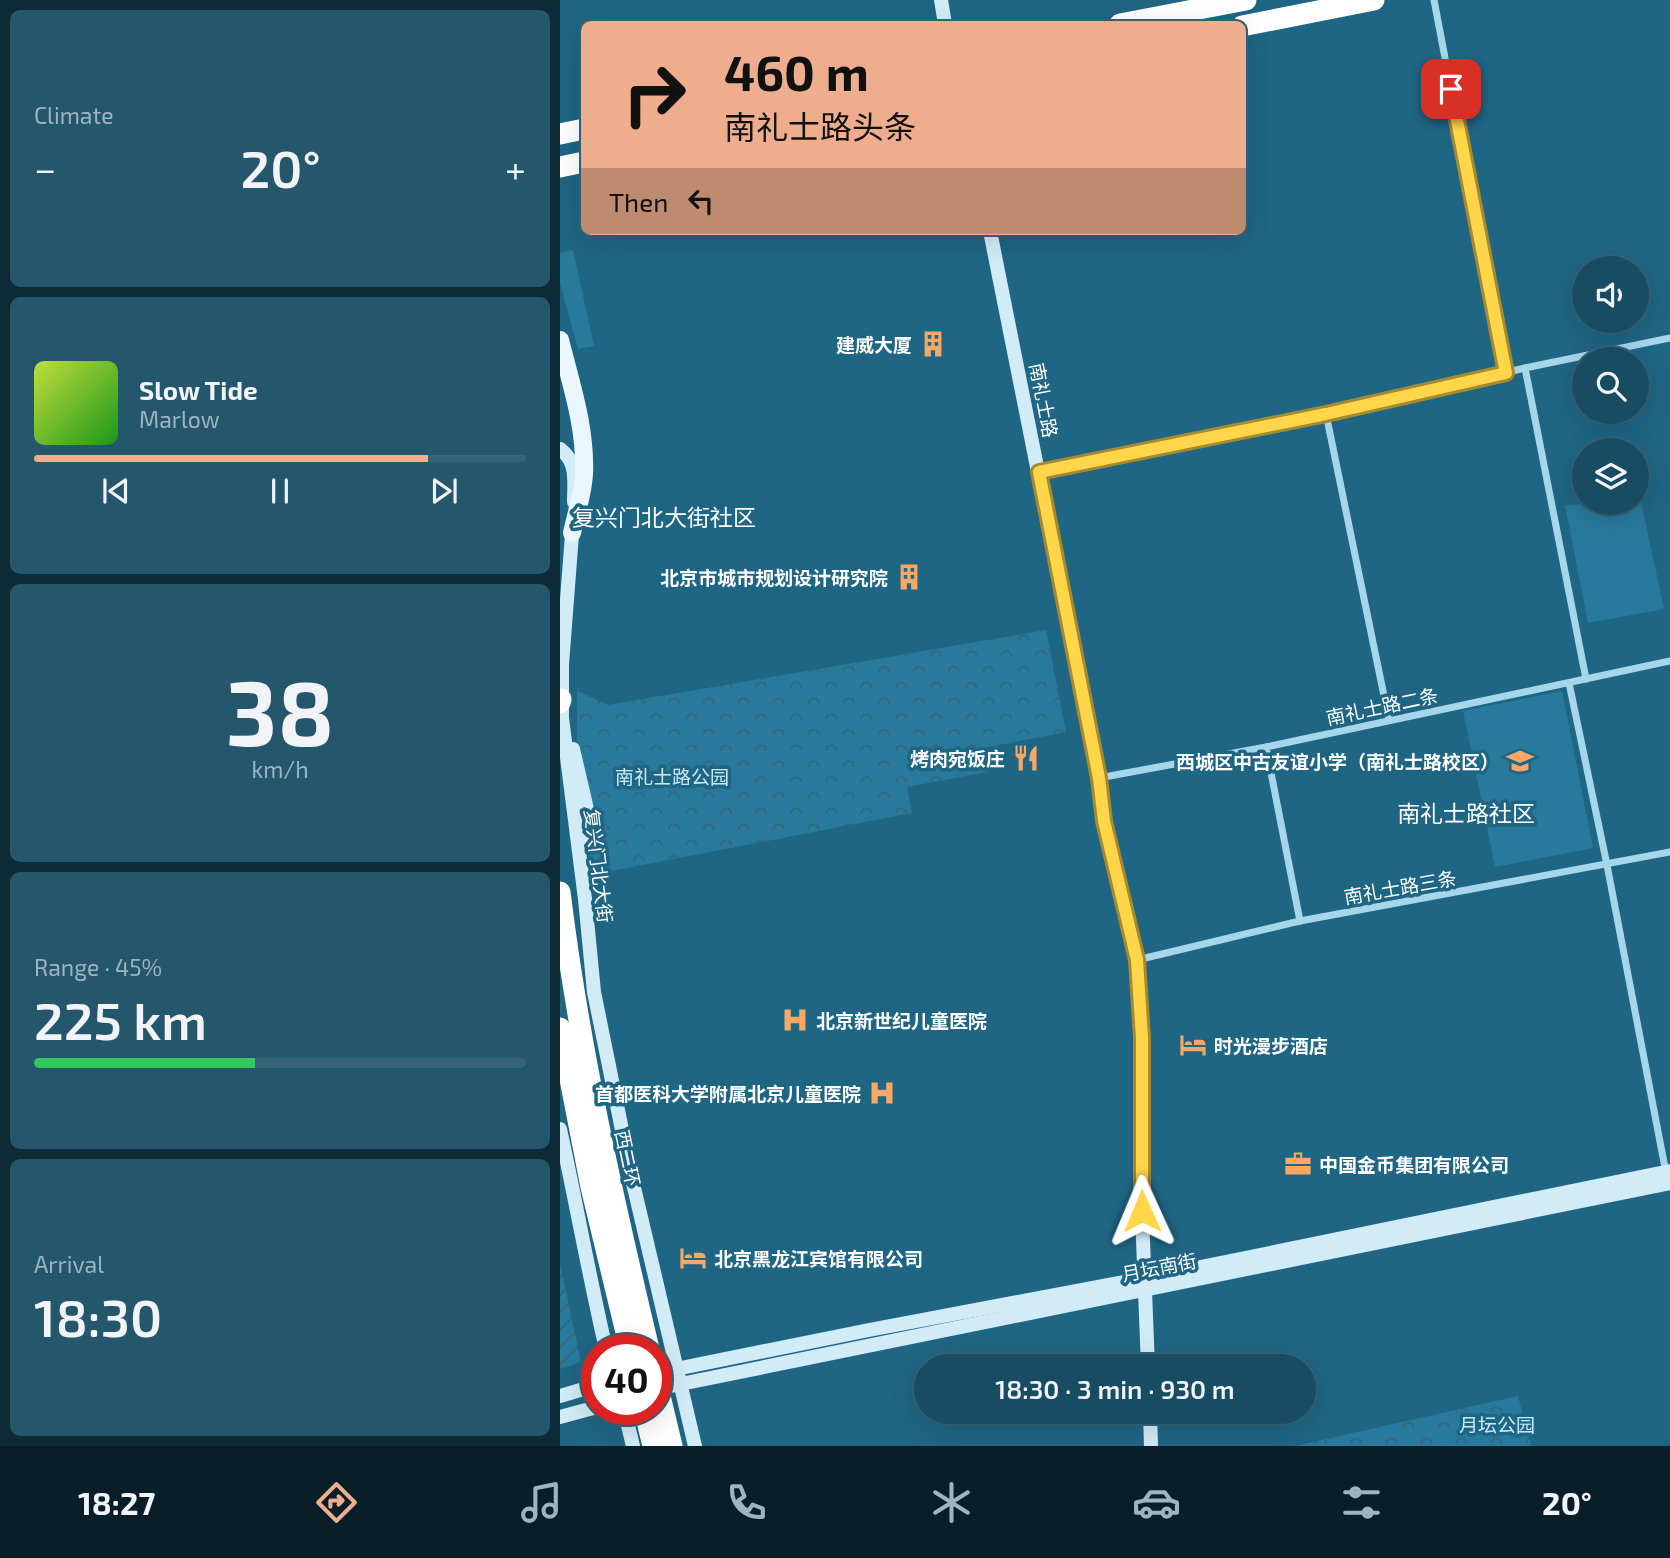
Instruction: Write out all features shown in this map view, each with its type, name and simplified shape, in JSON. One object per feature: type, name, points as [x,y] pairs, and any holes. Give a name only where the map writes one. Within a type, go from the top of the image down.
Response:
[{"type":"highway","points":[[1136,21],[1246,0]]},
{"type":"highway","points":[[1246,25],[1374,0]]},
{"type":"highway","points":[[560,134],[581,130]]},
{"type":"highway","points":[[560,167],[581,163]]},
{"type":"highway","name":"西二环","points":[[560,892],[600,1185],[627,1334]]},
{"type":"highway","name":"西二环","points":[[560,1028],[600,1185],[645,1334]]},
{"type":"highway","points":[[648,1425],[653,1446]]},
{"type":"highway","points":[[667,1425],[672,1446]]},
{"type":"main road","points":[[560,340],[578,411],[584,460],[584,477],[572,533]]},
{"type":"street","points":[[941,0],[944,21]]},
{"type":"street","points":[[1434,0],[1506,373]]},
{"type":"street","name":"南礼士路","points":[[991,235],[1099,778],[1104,821],[1137,960],[1142,1038],[1141,1189],[1148,1354]]},
{"type":"street","points":[[1039,472],[1326,414],[1670,338]]},
{"type":"street","points":[[1525,368],[1586,679]]},
{"type":"street","points":[[1326,414],[1389,720]]},
{"type":"street","points":[[560,449],[569,458],[575,472],[561,701]]},
{"type":"street","name":"南礼士路二条","points":[[1099,778],[1266,747],[1670,661]]},
{"type":"street","points":[[1569,683],[1669,1180]]},
{"type":"street","name":"复兴门北大街","points":[[561,701],[587,809],[584,837],[589,879],[585,899],[597,1011],[632,1179],[695,1446]]},
{"type":"street","points":[[1266,747],[1300,921]]},
{"type":"street","name":"南礼士路三条","points":[[1137,960],[1300,921],[1670,852]]},
{"type":"street","points":[[560,1129],[582,1229],[586,1266],[602,1334]]},
{"type":"street","name":"月坛南街","points":[[672,1369],[1145,1283],[1669,1180]]},
{"type":"street","name":"月坛南街","points":[[672,1386],[1145,1283]]},
{"type":"street","points":[[560,1396],[581,1390]]},
{"type":"street","points":[[560,1417],[581,1411]]},
{"type":"street","points":[[1150,1424],[1151,1446]]},
{"type":"street","points":[[628,1425],[633,1446]]},
{"type":"street","points":[[657,1425],[663,1446]]},
{"type":"green space","points":[[573,250],[594,346],[578,349],[560,283],[560,253]]},
{"type":"green space","points":[[1565,505],[1572,505],[1572,515],[1644,515],[1664,609],[1588,623]]},
{"type":"green space","name":"南礼士路公园","points":[[1046,630],[1066,732],[983,748],[987,772],[907,787],[912,813],[591,875],[588,782],[580,763],[577,742],[577,691],[608,705]]},
{"type":"green space","points":[[1562,691],[1593,848],[1495,867],[1463,711]]},
{"type":"green space","points":[[560,1263],[581,1362],[560,1369]]},
{"type":"green space","name":"月坛公园","points":[[1518,1396],[1531,1446],[1295,1446]]},
{"type":"place","name":"建威大厦","points":[[933,344]]},
{"type":"place","name":"北京市城市规划设计研究院","points":[[909,577]]},
{"type":"place","name":"烤肉宛饭庄","points":[[1026,758]]},
{"type":"place","name":"西城区中古友谊小学（南礼士路校区）","points":[[1520,761]]},
{"type":"place","name":"北京新世纪儿童医院","points":[[795,1020]]},
{"type":"place","name":"时光漫步酒店","points":[[1193,1045]]},
{"type":"place","name":"首都医科大学附属北京儿童医院","points":[[882,1093]]},
{"type":"place","name":"中国金币集团有限公司","points":[[1298,1164]]},
{"type":"place","name":"北京黑龙江宾馆有限公司","points":[[693,1258]]},
{"type":"district","name":"复兴门北大街社区","points":[[664,517]]},
{"type":"district","name":"南礼士路社区","points":[[1466,813]]},
{"type":"route","points":[[1142,1211],[1142,1038],[1137,960],[1104,821],[1099,778],[1039,472],[1326,414],[1506,373],[1451,89]]}]
